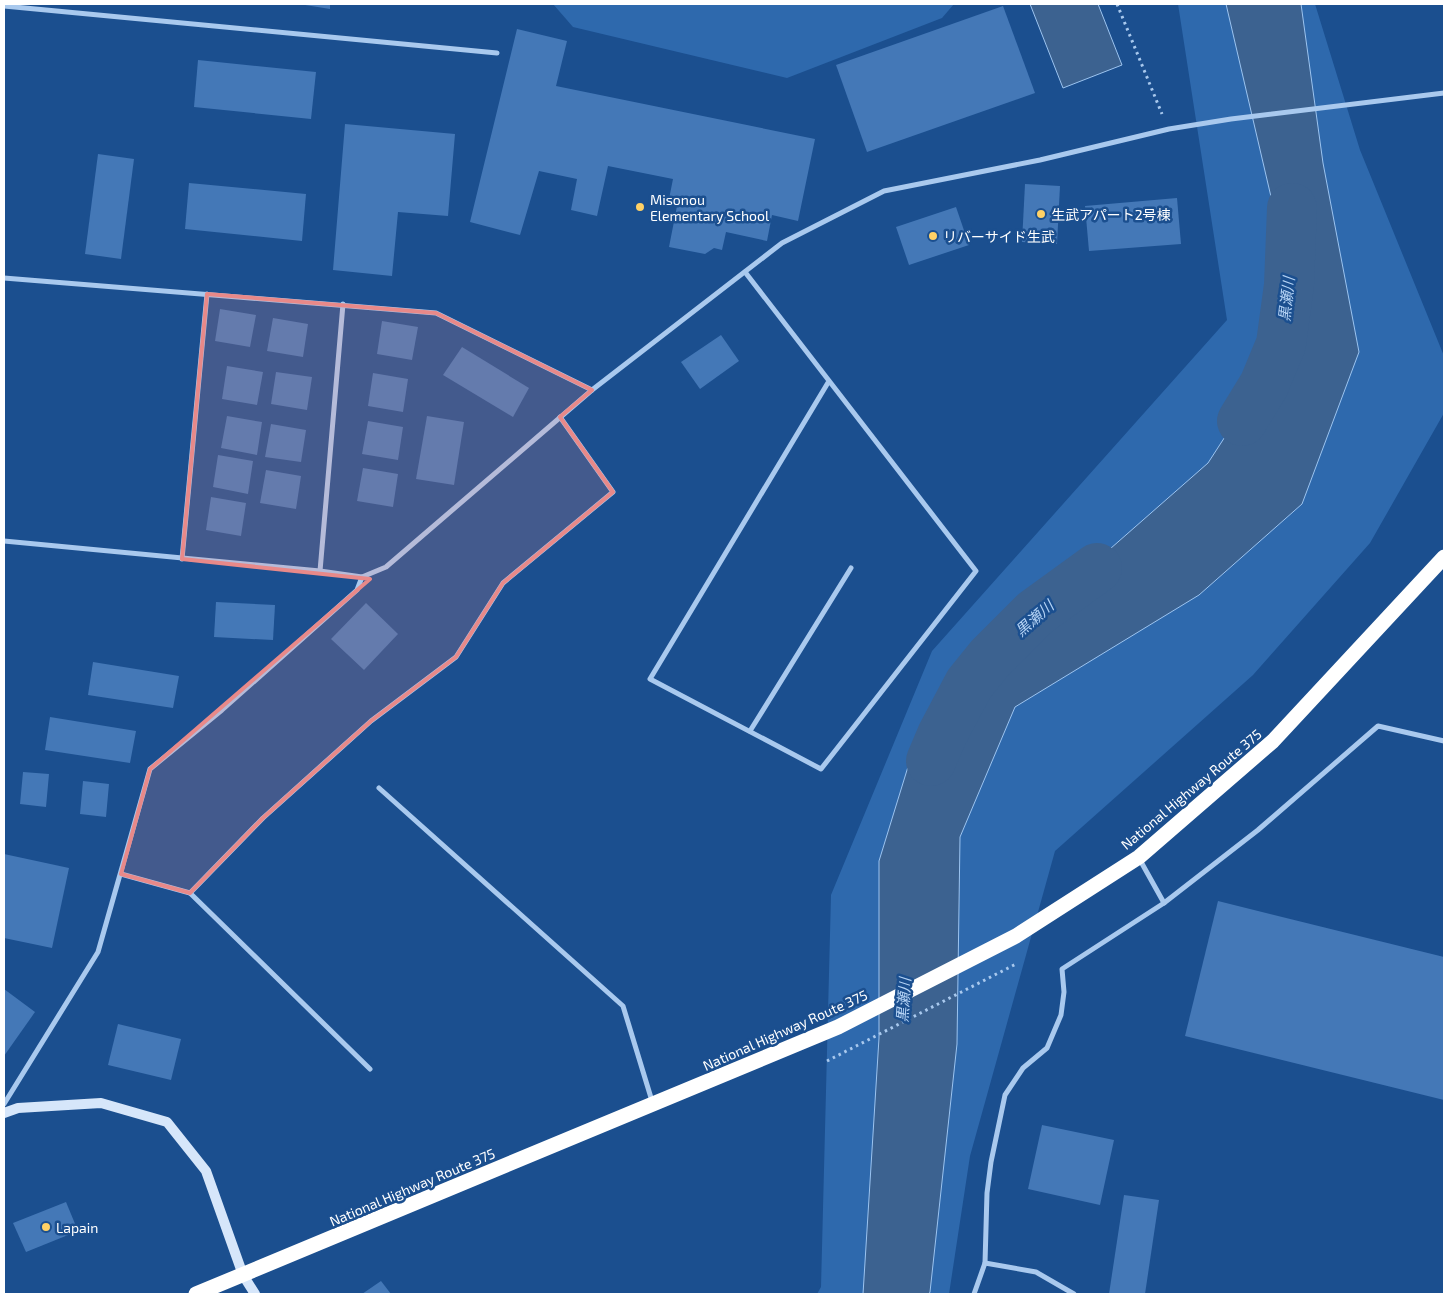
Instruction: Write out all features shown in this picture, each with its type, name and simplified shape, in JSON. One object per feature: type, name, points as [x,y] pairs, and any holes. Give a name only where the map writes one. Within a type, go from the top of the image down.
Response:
[{"type":"highway","name":"National Highway Route 375","points":[[196,1294],[838,1028],[1016,936],[1139,857],[1273,741],[1444,557]]},
{"type":"street","points":[[4,6],[497,53]]},
{"type":"street","points":[[4,541],[320,571],[362,577],[386,567],[592,390],[782,243],[884,191],[1040,160],[1168,129],[1231,119],[1444,93]]},
{"type":"street","points":[[745,272],[976,571],[821,769],[650,679],[829,381]]},
{"type":"street","points":[[4,278],[436,313],[592,390]]},
{"type":"street","points":[[182,559],[207,294]]},
{"type":"street","points":[[320,571],[343,304]]},
{"type":"street","points":[[190,893],[263,818],[371,721],[456,657],[503,583],[613,492],[560,418]]},
{"type":"street","points":[[750,731],[851,568]]},
{"type":"street","points":[[4,1104],[98,952],[150,769],[222,710],[357,590],[362,577]]},
{"type":"street","points":[[974,1294],[985,1263],[987,1193],[991,1162],[1005,1095],[1023,1068],[1047,1048],[1060,1015],[1064,992],[1062,969],[1164,903],[1258,830],[1378,726],[1444,741]]},
{"type":"street","points":[[379,788],[624,1006],[653,1104]]},
{"type":"street","points":[[1139,857],[1164,903]]},
{"type":"street","points":[[121,874],[190,893],[370,1069]]},
{"type":"street","points":[[4,1113],[18,1108],[101,1103],[167,1122],[206,1171],[242,1275],[255,1294]]},
{"type":"street","points":[[985,1263],[1036,1272],[1074,1294]]},
{"type":"path","points":[[1117,4],[1168,129]]},
{"type":"path","points":[[827,1061],[1016,964]]},
{"type":"highlighted area","points":[[207,294],[436,313],[592,390],[560,417],[613,492],[503,583],[456,657],[371,721],[263,818],[190,893],[121,874],[150,769],[370,579],[182,559]]},
{"type":"shaded area","points":[[553,4],[954,4],[942,18],[787,78],[573,27]]},
{"type":"shaded area","points":[[1178,4],[1315,4],[1360,150],[1444,356],[1444,413],[1370,543],[1253,675],[1055,851],[970,1156],[949,1294],[817,1294],[821,1287],[831,895],[932,651],[1227,320]]},
{"type":"water","points":[[1030,4],[1098,4],[1122,65],[1063,88]]},
{"type":"water","points":[[1226,4],[1301,4],[1323,163],[1359,352],[1302,504],[1199,595],[1015,707],[960,837],[957,1044],[930,1292],[929,1294],[863,1294],[879,1038],[879,861],[911,757],[1029,620],[1208,463],[1300,321]]},
{"type":"building","points":[[299,4],[330,4],[330,9]]},
{"type":"building","points":[[1003,6],[1035,93],[867,152],[836,65]]},
{"type":"building","points":[[517,29],[567,41],[556,86],[815,139],[798,221],[772,215],[767,241],[726,232],[722,250],[714,248],[705,254],[669,247],[678,201],[669,199],[673,179],[608,166],[597,216],[571,210],[577,179],[539,171],[520,235],[470,222]]},
{"type":"building","points":[[198,60],[316,72],[311,119],[194,107]]},
{"type":"building","points":[[345,124],[455,134],[448,216],[398,212],[392,276],[333,270]]},
{"type":"building","points":[[98,154],[134,159],[121,259],[85,254]]},
{"type":"building","points":[[189,183],[306,194],[302,241],[185,229]]},
{"type":"building","name":"生武アパート2号棟","points":[[1025,184],[1060,186],[1057,244],[1022,242]]},
{"type":"building","points":[[1177,198],[1181,244],[1089,251],[1085,206]]},
{"type":"building","name":"リバーサイド生武","points":[[956,207],[969,245],[909,265],[896,227]]},
{"type":"building","points":[[220,309],[256,315],[250,347],[215,341]]},
{"type":"building","points":[[273,318],[308,324],[303,357],[267,351]]},
{"type":"building","points":[[382,321],[418,327],[412,360],[377,354]]},
{"type":"building","points":[[721,335],[739,361],[700,389],[681,362]]},
{"type":"building","points":[[462,347],[529,388],[513,417],[443,375]]},
{"type":"building","points":[[227,366],[263,372],[257,405],[222,399]]},
{"type":"building","points":[[276,372],[312,377],[307,410],[271,404]]},
{"type":"building","points":[[373,373],[408,379],[403,412],[368,406]]},
{"type":"building","points":[[227,416],[262,422],[257,455],[221,448]]},
{"type":"building","points":[[427,416],[464,422],[454,485],[416,479]]},
{"type":"building","points":[[368,421],[403,427],[398,460],[362,454]]},
{"type":"building","points":[[271,424],[306,430],[301,462],[265,457]]},
{"type":"building","points":[[218,455],[253,461],[248,494],[213,487]]},
{"type":"building","points":[[363,468],[398,474],[393,507],[357,501]]},
{"type":"building","points":[[266,470],[301,476],[296,509],[260,503]]},
{"type":"building","points":[[211,497],[246,503],[241,536],[206,530]]},
{"type":"building","points":[[216,602],[275,605],[273,640],[214,637]]},
{"type":"building","points":[[366,603],[398,634],[364,670],[331,639]]},
{"type":"building","points":[[93,662],[179,676],[173,708],[88,695]]},
{"type":"building","points":[[50,717],[136,731],[130,763],[45,750]]},
{"type":"building","points":[[23,772],[49,774],[46,807],[20,804]]},
{"type":"building","points":[[83,781],[109,784],[106,817],[80,814]]},
{"type":"building","points":[[4,854],[69,868],[52,948],[4,938]]},
{"type":"building","points":[[1218,901],[1444,957],[1444,1100],[1185,1036]]},
{"type":"building","points":[[4,989],[35,1012],[4,1056]]},
{"type":"building","points":[[118,1024],[181,1039],[171,1080],[108,1065]]},
{"type":"building","points":[[1042,1125],[1114,1140],[1100,1205],[1028,1189]]},
{"type":"building","points":[[1124,1195],[1159,1200],[1145,1294],[1109,1294]]},
{"type":"building","name":"Lapain","points":[[66,1202],[78,1231],[26,1252],[13,1223]]},
{"type":"building","points":[[381,1281],[391,1294],[362,1294]]},
{"type":"waterway","name":"黒瀬川","points":[[1242,421],[1264,385],[1281,344],[1289,285],[1292,208]]},
{"type":"waterway","name":"黒瀬川","points":[[931,761],[942,735],[969,684],[990,658],[1035,613],[1097,568]]},
{"type":"place","name":"Misonou Elementary School","points":[[640,207]]},
{"type":"place","name":"生武アパート2号棟","points":[[1041,214]]},
{"type":"place","name":"リバーサイド生武","points":[[933,236]]},
{"type":"place","name":"Lapain","points":[[46,1227]]}]
